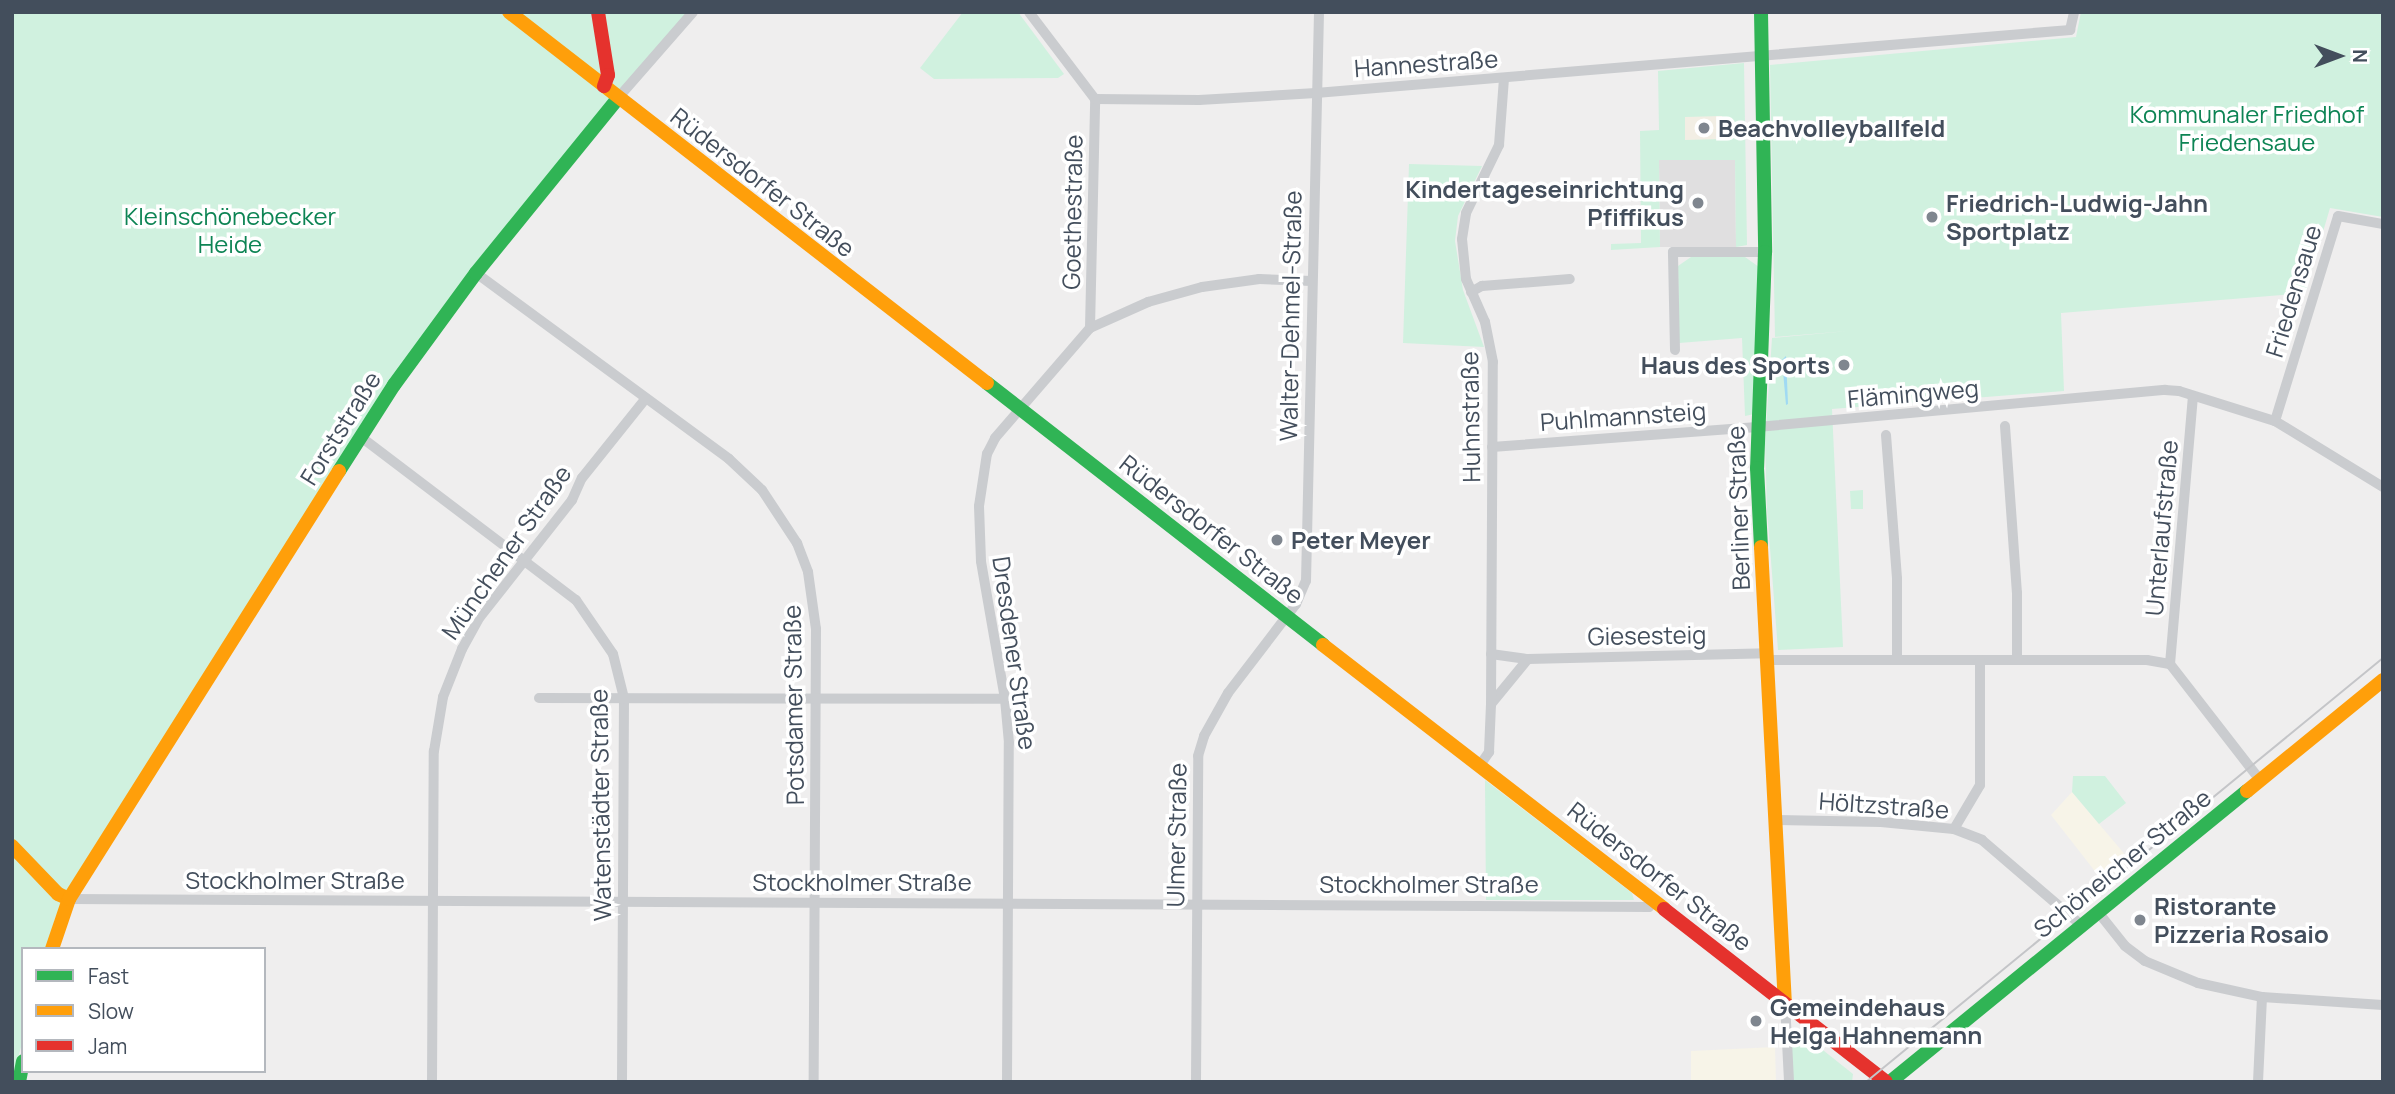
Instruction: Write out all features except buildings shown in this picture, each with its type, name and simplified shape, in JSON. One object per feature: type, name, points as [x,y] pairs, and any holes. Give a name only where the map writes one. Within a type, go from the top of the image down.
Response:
[{"type":"street","name":"Rüdersdorfer Straße","points":[[509,12],[1888,1082]]},
{"type":"street","points":[[598,12],[608,75],[604,86]]},
{"type":"street","name":"Forststraße","points":[[53,947],[69,899],[394,385],[476,273],[618,97],[693,12]]},
{"type":"street","name":"Goethestraße","points":[[1029,12],[1096,99],[1090,328]]},
{"type":"street","name":"Walter-Dehmel-Straße","points":[[1287,616],[1304,590],[1306,581],[1319,12]]},
{"type":"street","name":"Berliner Straße","points":[[1760,12],[1765,253],[1757,427],[1785,1002]]},
{"type":"street","name":"Hannestraße","points":[[1096,99],[1199,100],[1316,93],[2070,30],[2074,12]]},
{"type":"street","name":"Huhnstraße","points":[[1480,765],[1489,752],[1492,349],[1485,322],[1471,292],[1462,252],[1464,227],[1474,194],[1499,145],[1504,78]]},
{"type":"street","name":"Friedensaue","points":[[2275,421],[2338,216],[2383,224]]},
{"type":"street","points":[[1675,350],[1673,253],[1765,253]]},
{"type":"street","name":"Potsdamer Straße","points":[[476,273],[729,459],[762,490],[786,524],[808,572],[814,603],[817,699],[814,1082]]},
{"type":"street","points":[[1019,408],[1090,328],[1148,302],[1202,287],[1259,279],[1312,281]]},
{"type":"street","points":[[1471,292],[1482,286],[1570,279]]},
{"type":"street","name":"Flämingweg","points":[[1757,427],[2165,390],[2275,421],[2383,487]]},
{"type":"street","name":"Unterlaufstraße","points":[[2170,664],[2193,396]]},
{"type":"street","name":"Münchener Straße","points":[[432,1082],[434,751],[443,697],[468,638],[523,561],[572,500],[582,478],[646,398]]},
{"type":"street","name":"Dresdener Straße","points":[[1007,1082],[1009,743],[1005,699],[981,561],[979,506],[987,454],[1019,408]]},
{"type":"street","points":[[2005,426],[2017,593],[2017,660]]},
{"type":"street","name":"Puhlmannsteig","points":[[1492,447],[1757,427]]},
{"type":"street","points":[[1886,435],[1897,579],[1897,660]]},
{"type":"street","name":"Watenstädter Straße","points":[[361,437],[576,600],[613,654],[624,698],[622,1082]]},
{"type":"street","name":"Ulmer Straße","points":[[1196,1082],[1196,796],[1201,746],[1228,693],[1287,616]]},
{"type":"street","name":"Giesesteig","points":[[1491,654],[1528,659],[1767,656],[1897,660],[2147,660],[2170,664]]},
{"type":"street","points":[[1490,705],[1528,659]]},
{"type":"street","points":[[1954,829],[1980,785],[1980,660]]},
{"type":"street","points":[[2170,664],[2260,780]]},
{"type":"street","name":"Schöneicher Straße","points":[[1888,1082],[2383,680]]},
{"type":"street","points":[[538,698],[1005,699]]},
{"type":"street","name":"Höltzstraße","points":[[1776,820],[1881,822],[1954,829],[1982,840],[2081,925]]},
{"type":"street","points":[[12,846],[58,894],[69,899]]},
{"type":"street","name":"Stockholmer Straße","points":[[69,899],[1648,907],[1653,901]]},
{"type":"street","points":[[2098,912],[2125,946],[2156,967],[2198,983],[2262,997],[2383,1006]]},
{"type":"street","points":[[2258,1082],[2262,997]]},
{"type":"street","points":[[1785,1002],[1789,1082]]},
{"type":"shaded area","name":"Kindertageseinrichtung Pfiffikus","points":[[1659,160],[1735,160],[1736,247],[1660,247]]},
{"type":"shaded area","points":[[2072,792],[2127,857],[2101,879],[2051,815]]},
{"type":"shaded area","points":[[1775,1047],[1776,1082],[1691,1082],[1691,1051]]},
{"type":"green space","name":"Kleinschönebecker Heide","points":[[12,12],[691,12],[403,364],[73,883],[55,918],[48,947],[21,947],[21,1047],[12,1079]]},
{"type":"green space","points":[[963,12],[1018,12],[1064,74],[1058,78],[934,79],[920,68]]},
{"type":"green space","name":"Kommunaler Friedhof Friedensaue","points":[[2081,12],[2383,12],[2383,217],[2330,208],[2305,293],[2061,313],[2064,391],[1832,409],[1843,647],[1778,650],[1767,510],[1765,443],[1772,338],[1848,331],[1775,337],[1770,65],[2076,37]]},
{"type":"green space","points":[[1744,63],[1747,245],[1736,247],[1735,160],[1659,160],[1660,247],[1611,250],[1611,244],[1641,243],[1640,131],[1659,130],[1658,71]]},
{"type":"green space","points":[[1409,164],[1482,166],[1458,216],[1455,241],[1463,290],[1484,347],[1403,343]]},
{"type":"green space","points":[[1691,257],[1745,257],[1759,267],[1754,414],[1745,416],[1742,338],[1679,343],[1678,266]]},
{"type":"green space","points":[[1863,490],[1863,509],[1851,509],[1850,491]]},
{"type":"green space","points":[[2073,776],[2105,776],[2126,803],[2099,824],[2072,792]]},
{"type":"green space","points":[[1485,780],[1632,893],[1634,900],[1486,900]]},
{"type":"green space","points":[[1799,1031],[1853,1074],[1852,1082],[1791,1082],[1791,1042]]},
{"type":"sand","name":"Beachvolleyballfeld","points":[[1722,116],[1723,139],[1685,140],[1685,117]]},
{"type":"water","points":[[1786,356],[1788,404],[1786,405],[1782,360]]},
{"type":"tram line","points":[[1866,1082],[2383,658]]},
{"type":"traffic: fast","points":[[1761,12],[1765,252],[1757,468],[1761,547]]},
{"type":"traffic: fast","points":[[339,471],[394,385],[476,273],[618,98]]},
{"type":"traffic: fast","points":[[987,383],[1323,645]]},
{"type":"traffic: fast","points":[[1890,1082],[2247,791]]},
{"type":"traffic: fast","points":[[19,1082],[21,1072]]},
{"type":"traffic: slow","points":[[509,12],[987,383]]},
{"type":"traffic: slow","points":[[53,947],[69,899],[339,471]]},
{"type":"traffic: slow","points":[[1761,547],[1785,1002]]},
{"type":"traffic: slow","points":[[1323,645],[1664,909]]},
{"type":"traffic: slow","points":[[2247,791],[2383,680]]},
{"type":"traffic: slow","points":[[12,846],[58,894],[69,899]]},
{"type":"traffic: jam","points":[[598,12],[608,75],[604,86]]},
{"type":"traffic: jam","points":[[1664,909],[1886,1082]]},
{"type":"place","name":"Beachvolleyballfeld","points":[[1704,128]]},
{"type":"place","name":"Kindertageseinrichtung Pfiffikus","points":[[1698,203]]},
{"type":"place","name":"Friedrich-Ludwig-Jahn Sportplatz","points":[[1932,217]]},
{"type":"place","name":"Haus des Sports","points":[[1844,365]]},
{"type":"place","name":"Peter Meyer","points":[[1277,540]]},
{"type":"place","name":"Ristorante Pizzeria Rosaio","points":[[2140,920]]},
{"type":"place","name":"Gemeindehaus Helga Hahnemann","points":[[1756,1021]]}]
